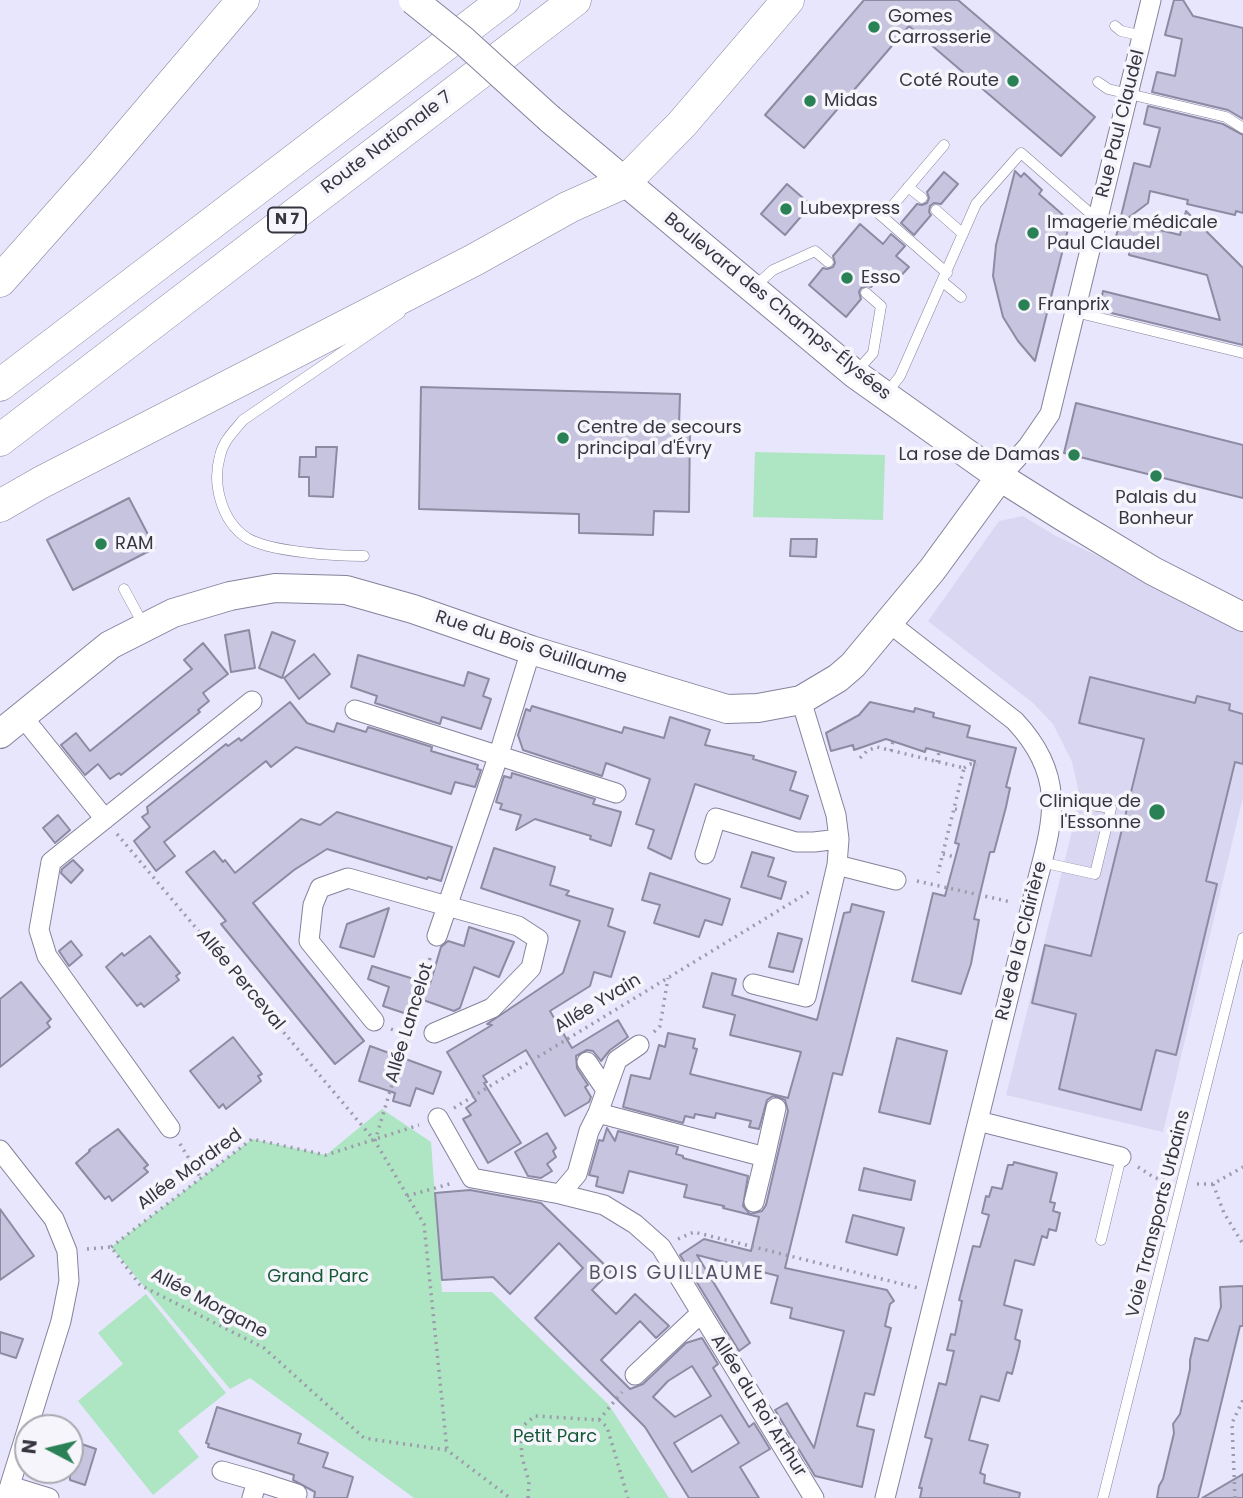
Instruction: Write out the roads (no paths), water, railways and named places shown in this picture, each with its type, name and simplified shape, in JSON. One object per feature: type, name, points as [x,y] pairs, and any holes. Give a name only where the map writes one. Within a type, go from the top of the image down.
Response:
[{"type":"main road","points":[[0,281],[243,0]]},
{"type":"main road","name":"Boulevard des Champs-Élysées","points":[[413,0],[464,41],[550,119],[855,374],[1000,477],[1153,571],[1243,617]]},
{"type":"main road","name":"N 7","points":[[0,385],[504,0]]},
{"type":"main road","name":"Route Nationale 7","points":[[0,440],[575,0]]},
{"type":"main road","points":[[0,506],[40,482],[474,260],[569,207],[625,182],[682,124],[789,0]]},
{"type":"main road","name":"Rue du Bois Guillaume","points":[[0,734],[110,645],[173,613],[230,596],[275,588],[346,590],[413,609],[531,650],[727,709],[758,708],[801,699],[820,690],[853,665],[932,570],[1000,477]]},
{"type":"street","name":"Rue Paul Claudel","points":[[1000,477],[1028,446],[1049,415],[1151,0]]},
{"type":"street","name":"Rue de la Clairière","points":[[885,1498],[1031,906],[1051,822],[1053,799],[1043,757],[1015,720],[888,622]]},
{"type":"street","points":[[437,936],[531,650]]},
{"type":"street","points":[[753,984],[806,996],[834,874],[839,839],[836,815],[801,699]]},
{"type":"street","points":[[170,1128],[47,956],[39,930],[51,862],[252,701]]},
{"type":"street","points":[[355,710],[616,793]]},
{"type":"street","points":[[22,716],[105,819]]},
{"type":"street","points":[[705,854],[716,818],[796,842],[839,839]]},
{"type":"street","points":[[834,874],[896,880]]},
{"type":"street","name":"Allée Lancelot","points":[[374,1021],[309,941],[313,905],[320,888],[348,878],[518,926],[538,939],[531,968],[492,1007],[433,1033]]},
{"type":"street","points":[[560,1194],[578,1174],[589,1132],[617,1060],[639,1045]]},
{"type":"street","points":[[587,1062],[606,1090]]},
{"type":"street","points":[[754,1202],[776,1108]]},
{"type":"street","points":[[598,1113],[765,1157]]},
{"type":"street","name":"Allée du Roi Arthur","points":[[438,1118],[472,1178],[604,1205],[635,1224],[661,1247],[814,1498]]},
{"type":"street","points":[[978,1121],[1121,1157]]},
{"type":"street","points":[[0,1150],[54,1219],[67,1251],[69,1281],[66,1303],[8,1492],[49,1498]]},
{"type":"street","name":"Allée du Roi Arthur","points":[[635,1375],[701,1313]]},
{"type":"street","points":[[222,1471],[255,1489],[297,1494]]},
{"type":"lane","points":[[1115,26],[1121,32],[1143,36]]},
{"type":"lane","points":[[1098,82],[1108,89],[1226,117],[1243,128]]},
{"type":"lane","points":[[944,145],[908,187],[879,214],[945,277],[961,297]]},
{"type":"lane","points":[[885,396],[900,376],[925,332],[976,204],[1021,153],[1098,220]]},
{"type":"lane","points":[[908,187],[922,198]]},
{"type":"lane","points":[[936,210],[963,234]]},
{"type":"lane","points":[[752,289],[773,270],[815,251],[828,262]]},
{"type":"lane","points":[[417,301],[474,260]]},
{"type":"lane","points":[[855,374],[873,353],[881,306],[866,293]]},
{"type":"lane","points":[[364,556],[300,552],[247,538],[228,517],[217,491],[220,455],[227,439],[243,420],[406,309]]},
{"type":"lane","points":[[1075,312],[1243,353]]},
{"type":"lane","points":[[124,589],[145,627]]},
{"type":"lane","points":[[1041,862],[1095,874],[1111,808],[1053,799]]},
{"type":"lane","name":"Voie Transports Urbains","points":[[1103,1498],[1243,938]]},
{"type":"lane","points":[[1101,1240],[1121,1157]]},
{"type":"place","name":"Gomes Carrosserie","points":[[874,27]]},
{"type":"place","name":"Coté Route","points":[[1013,81]]},
{"type":"place","name":"Midas","points":[[810,101]]},
{"type":"place","name":"Lubexpress","points":[[786,209]]},
{"type":"place","name":"Imagerie médicale Paul Claudel","points":[[1033,233]]},
{"type":"place","name":"Esso","points":[[847,278]]},
{"type":"place","name":"Franprix","points":[[1024,305]]},
{"type":"place","name":"Centre de secours principal d'Évry","points":[[563,438]]},
{"type":"place","name":"La rose de Damas","points":[[1074,455]]},
{"type":"place","name":"Palais du Bonheur","points":[[1156,476]]},
{"type":"place","name":"RAM","points":[[101,544]]},
{"type":"place","name":"Clinique de l'Essonne","points":[[1157,812]]},
{"type":"district","name":"BOIS GUILLAUME","points":[[677,1274]]},
{"type":"park label","name":"Grand Parc","points":[[318,1277]]},
{"type":"park label","name":"Petit Parc","points":[[555,1437]]}]
